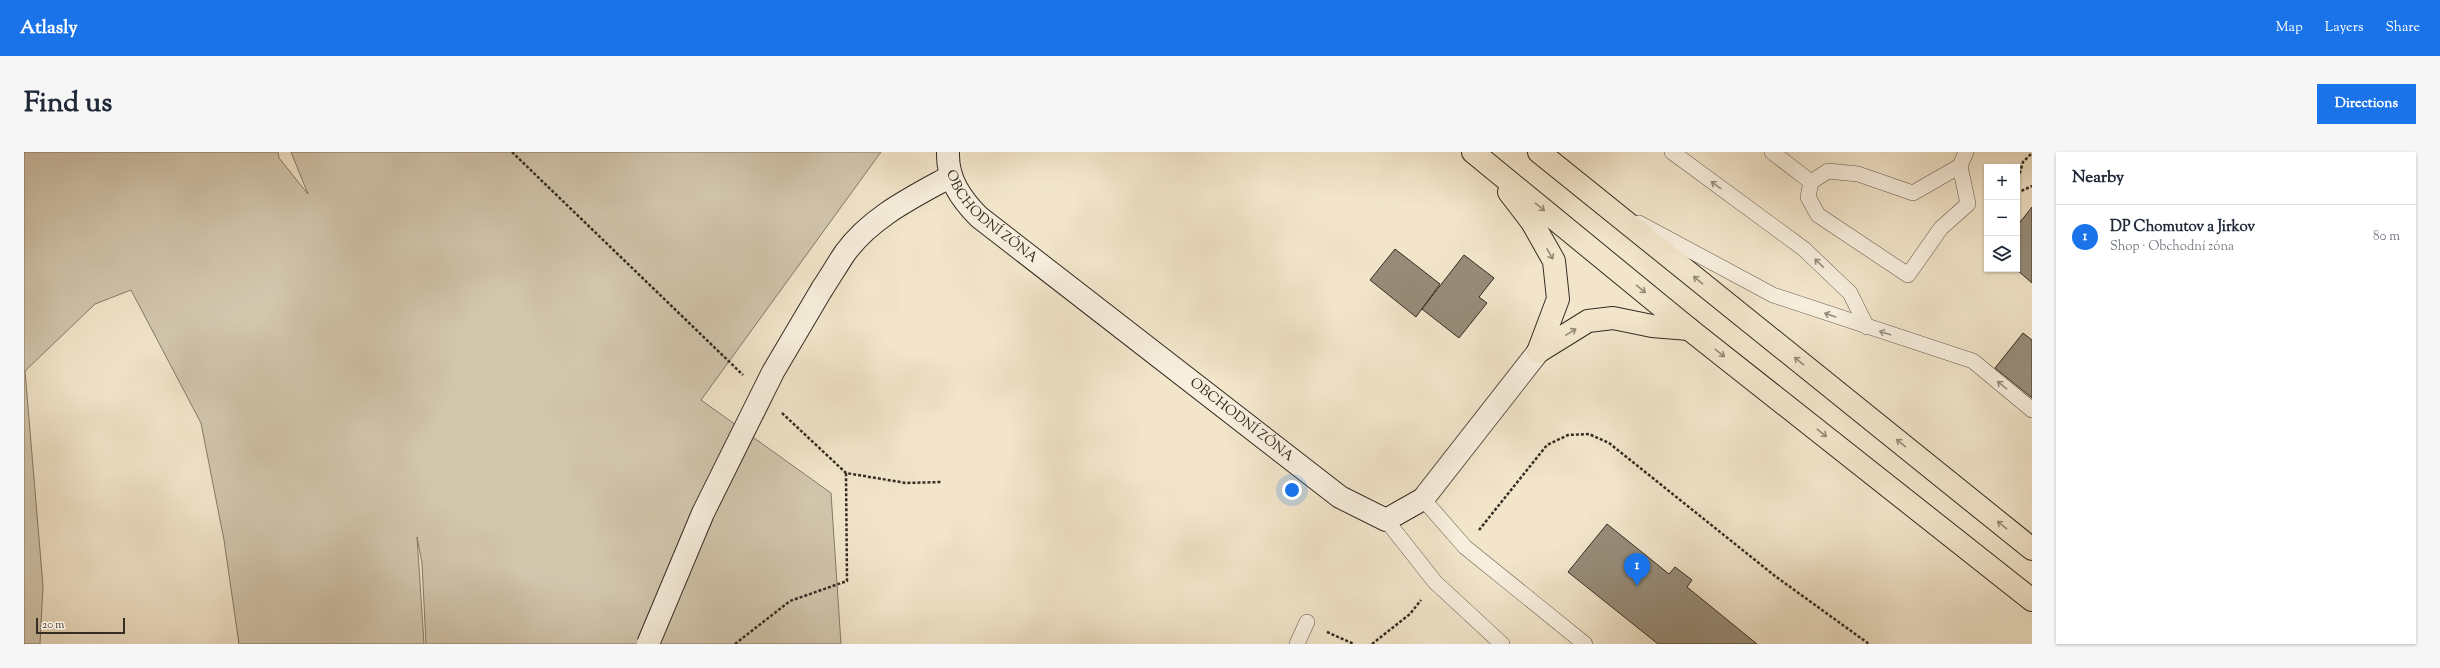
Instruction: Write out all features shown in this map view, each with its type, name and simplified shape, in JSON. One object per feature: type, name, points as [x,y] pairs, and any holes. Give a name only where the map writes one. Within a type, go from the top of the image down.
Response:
[{"type":"highway","points":[[1539,152],[2032,549]]},
{"type":"highway","points":[[1481,158],[1689,329],[2032,600]]},
{"type":"highway","points":[[1481,158],[1532,222],[1554,261],[1558,299],[1538,352]]},
{"type":"highway","points":[[1538,352],[1588,322],[1613,318],[1652,326],[1689,329]]},
{"type":"street","name":"OBCHODNÍ ZÓNA","points":[[948,152],[951,176],[965,203],[1016,246],[1340,497],[1386,520]]},
{"type":"street","points":[[648,644],[703,513],[773,372],[822,289],[846,252],[867,230],[900,204],[951,176]]},
{"type":"street","points":[[1386,520],[1423,499],[1538,352]]},
{"type":"lane","points":[[1672,152],[1804,249],[1850,293],[1867,327]]},
{"type":"lane","points":[[1772,152],[1811,182]]},
{"type":"lane","points":[[1960,166],[1914,193],[1858,174],[1828,171],[1811,182],[1808,197],[1818,216],[1908,275],[1941,228],[1968,204],[1960,166],[1966,152]]},
{"type":"lane","points":[[1607,206],[1773,295],[1973,361],[2032,410]]},
{"type":"lane","points":[[1423,499],[1465,547],[1585,644]]},
{"type":"lane","points":[[1386,520],[1435,582],[1502,644]]},
{"type":"lane","points":[[1297,644],[1307,622]]},
{"type":"path","points":[[512,152],[744,376]]},
{"type":"path","points":[[2020,172],[2023,162],[2032,152]]},
{"type":"path","points":[[2020,192],[2032,186]]},
{"type":"path","points":[[778,408],[846,473],[906,484],[941,482]]},
{"type":"path","points":[[1465,547],[1547,445],[1568,435],[1589,434],[1609,443],[1775,576],[1869,644]]},
{"type":"path","points":[[735,644],[790,601],[847,581],[846,473]]},
{"type":"path","points":[[1372,644],[1410,614],[1435,582]]},
{"type":"path","points":[[1307,622],[1354,644]]},
{"type":"shaded area","points":[[24,152],[278,152],[279,158],[308,194],[291,152],[881,152],[701,400],[831,493],[841,644],[426,644],[422,563],[417,537],[424,644],[239,644],[224,540],[201,423],[131,290],[95,304],[25,371],[43,586],[40,644],[24,644]]},
{"type":"building","points":[[2032,207],[2032,283],[2019,272],[2020,222]]},
{"type":"building","points":[[1395,249],[1440,284],[1416,317],[1370,280]]},
{"type":"building","points":[[1464,255],[1494,278],[1479,297],[1487,303],[1459,338],[1422,309]]},
{"type":"building","points":[[2023,333],[2032,340],[2032,398],[1995,368]]},
{"type":"building","points":[[1607,524],[1669,574],[1675,567],[1692,580],[1687,587],[1757,644],[1658,644],[1568,572]]},
{"type":"place","name":"DP Chomutov a Jirkov","points":[[1637,586]]}]
